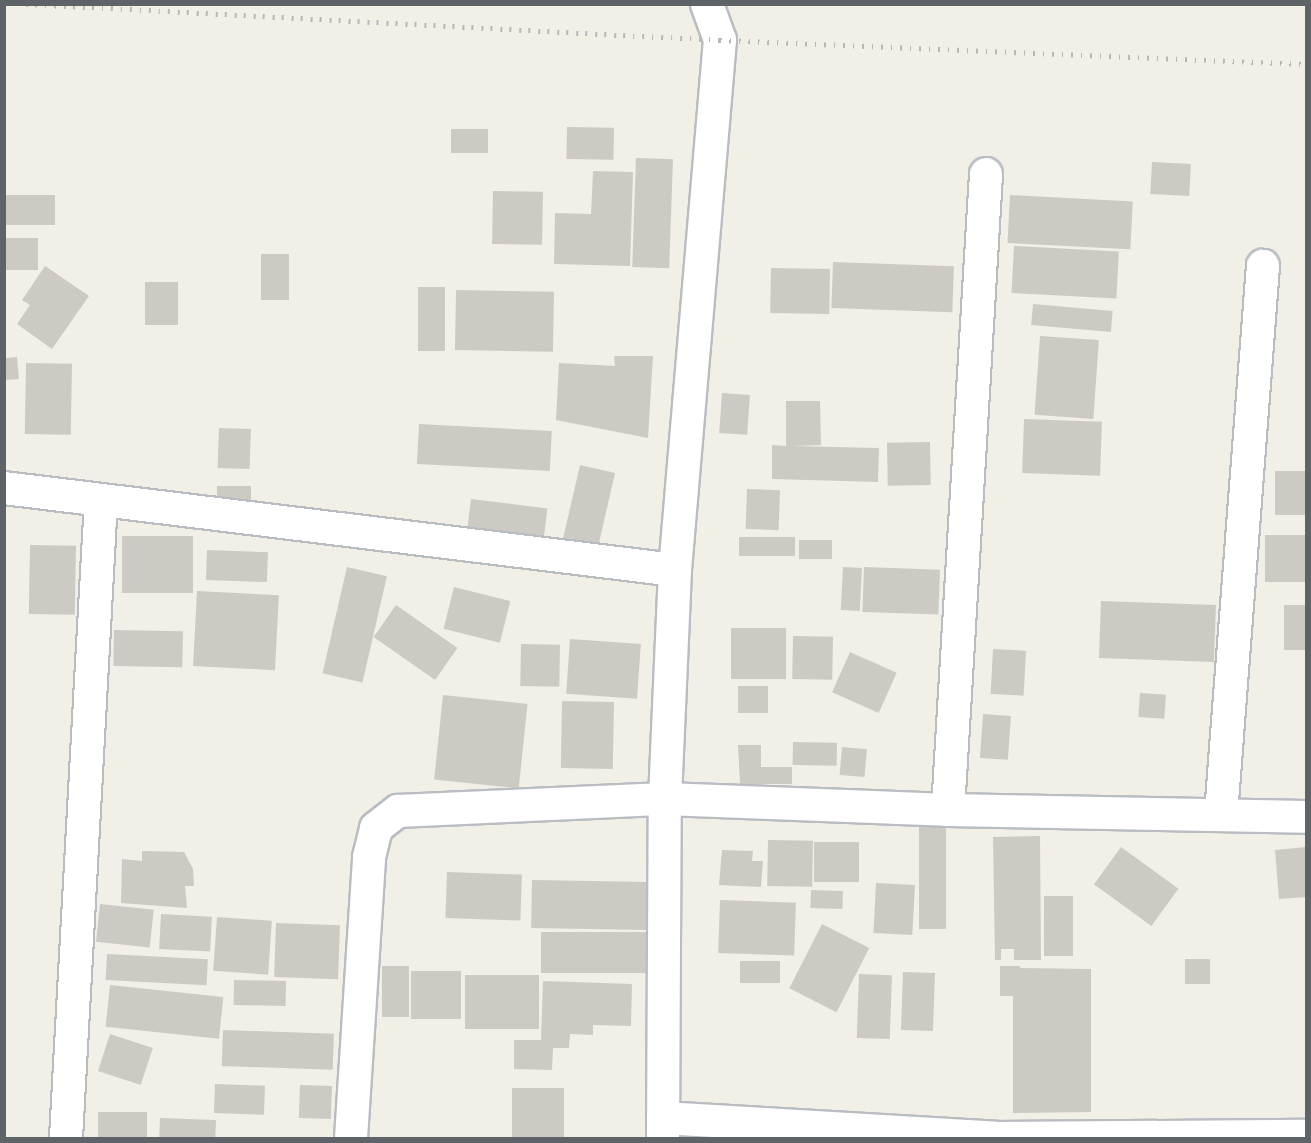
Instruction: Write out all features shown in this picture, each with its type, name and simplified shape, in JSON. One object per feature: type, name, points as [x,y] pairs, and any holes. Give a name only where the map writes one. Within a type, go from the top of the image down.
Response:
[{"type":"street","points":[[707,4],[720,40],[675,570],[665,799],[663,1128],[996,1138],[1306,1136]]},
{"type":"street","points":[[948,810],[986,174]]},
{"type":"street","points":[[1221,814],[1263,266]]},
{"type":"street","points":[[4,488],[675,570]]},
{"type":"street","points":[[66,1138],[101,501]]},
{"type":"street","points":[[351,1138],[369,856],[376,828],[398,811],[665,799],[948,810],[1306,817]]},
{"type":"building","points":[[567,127],[614,128],[613,160],[566,159]]},
{"type":"building","points":[[451,129],[488,129],[488,153],[451,153]]},
{"type":"building","points":[[636,158],[673,159],[669,268],[632,267]]},
{"type":"building","points":[[1152,162],[1191,164],[1189,196],[1150,194]]},
{"type":"building","points":[[593,171],[633,172],[630,266],[554,264],[555,213],[591,214]]},
{"type":"building","points":[[493,191],[543,192],[542,245],[492,244]]},
{"type":"building","points":[[6,195],[55,195],[55,225],[6,225]]},
{"type":"building","points":[[1010,195],[1133,201],[1130,249],[1007,243]]},
{"type":"building","points":[[4,238],[38,238],[38,270],[4,270]]},
{"type":"building","points":[[1014,246],[1119,251],[1116,298],[1012,293]]},
{"type":"building","points":[[261,254],[289,254],[289,300],[261,300]]},
{"type":"building","points":[[833,262],[954,266],[952,312],[831,308]]},
{"type":"building","points":[[45,266],[89,296],[52,349],[17,324],[30,305],[22,300]]},
{"type":"building","points":[[771,268],[830,269],[829,314],[770,313]]},
{"type":"building","points":[[145,282],[178,282],[178,325],[145,325]]},
{"type":"building","points":[[418,287],[445,287],[445,351],[418,351]]},
{"type":"building","points":[[456,290],[554,292],[553,352],[455,350]]},
{"type":"building","points":[[1033,304],[1113,311],[1111,332],[1031,325]]},
{"type":"building","points":[[1040,336],[1099,340],[1093,419],[1034,415]]},
{"type":"building","points":[[614,356],[653,356],[648,438],[556,420],[559,363],[615,366]]},
{"type":"building","points":[[17,357],[19,379],[6,380],[4,358]]},
{"type":"building","points":[[26,363],[72,364],[71,435],[25,434]]},
{"type":"building","points":[[722,393],[750,395],[747,435],[719,433]]},
{"type":"building","points":[[786,401],[820,401],[821,445],[792,446],[879,448],[878,482],[772,479],[772,445],[786,446]]},
{"type":"building","points":[[1024,419],[1102,422],[1100,476],[1022,473]]},
{"type":"building","points":[[419,424],[552,431],[550,471],[417,464]]},
{"type":"building","points":[[219,428],[251,429],[250,469],[218,468]]},
{"type":"building","points":[[930,442],[931,485],[888,486],[887,443]]},
{"type":"building","points":[[580,465],[615,473],[598,549],[562,541]]},
{"type":"building","points":[[1275,471],[1306,471],[1306,515],[1275,515]]},
{"type":"building","points":[[217,486],[251,486],[251,506],[217,506]]},
{"type":"building","points":[[747,489],[780,490],[779,530],[746,529]]},
{"type":"building","points":[[471,499],[547,508],[543,545],[466,536]]},
{"type":"building","points":[[1265,535],[1306,535],[1306,582],[1265,582]]},
{"type":"building","points":[[122,536],[193,536],[193,593],[122,593]]},
{"type":"building","points":[[739,537],[795,537],[795,556],[739,556]]},
{"type":"building","points":[[799,540],[832,540],[832,559],[799,559]]},
{"type":"building","points":[[30,545],[76,546],[75,615],[29,614]]},
{"type":"building","points":[[207,550],[268,552],[267,582],[206,580]]},
{"type":"building","points":[[347,567],[387,576],[362,682],[322,673]]},
{"type":"building","points":[[843,567],[862,568],[860,611],[841,610]]},
{"type":"building","points":[[864,567],[940,570],[938,615],[862,612]]},
{"type":"building","points":[[454,587],[510,601],[500,643],[444,629]]},
{"type":"building","points":[[197,591],[279,595],[275,670],[193,666]]},
{"type":"building","points":[[1101,601],[1216,605],[1214,662],[1099,658]]},
{"type":"building","points":[[396,605],[457,648],[435,680],[374,637]]},
{"type":"building","points":[[1284,605],[1306,605],[1306,650],[1284,650]]},
{"type":"building","points":[[731,628],[786,628],[786,679],[731,679]]},
{"type":"building","points":[[114,630],[183,631],[182,667],[113,666]]},
{"type":"building","points":[[793,636],[833,637],[832,680],[792,679]]},
{"type":"building","points":[[570,639],[641,644],[637,699],[566,694]]},
{"type":"building","points":[[521,644],[560,645],[559,687],[520,686]]},
{"type":"building","points":[[993,649],[1026,651],[1024,696],[991,694]]},
{"type":"building","points":[[850,652],[897,673],[879,713],[832,692]]},
{"type":"building","points":[[738,686],[768,686],[768,713],[738,713]]},
{"type":"building","points":[[1140,693],[1166,695],[1164,719],[1138,717]]},
{"type":"building","points":[[443,695],[528,704],[519,788],[434,780]]},
{"type":"building","points":[[562,701],[614,702],[613,769],[561,768]]},
{"type":"building","points":[[983,714],[1011,716],[1008,760],[980,758]]},
{"type":"building","points":[[793,742],[837,743],[837,766],[793,765]]},
{"type":"building","points":[[738,745],[761,745],[761,767],[792,767],[792,784],[740,784]]},
{"type":"building","points":[[842,747],[867,749],[864,777],[840,775]]},
{"type":"building","points":[[919,824],[946,824],[946,929],[919,929]]},
{"type":"building","points":[[1040,836],[1041,960],[1014,960],[1014,949],[1001,949],[1001,960],[995,960],[993,837]]},
{"type":"building","points":[[768,840],[813,841],[812,887],[767,886]]},
{"type":"building","points":[[814,842],[859,842],[859,882],[814,882]]},
{"type":"building","points":[[1121,847],[1178,889],[1151,926],[1094,884]]},
{"type":"building","points":[[1306,847],[1306,897],[1279,899],[1275,850]]},
{"type":"building","points":[[722,850],[753,851],[752,861],[763,861],[761,887],[719,885]]},
{"type":"building","points":[[142,851],[184,852],[193,869],[194,886],[185,886],[187,908],[121,903],[122,859],[142,861]]},
{"type":"building","points":[[447,872],[522,875],[520,921],[445,918]]},
{"type":"building","points":[[532,880],[649,882],[648,930],[531,928]]},
{"type":"building","points":[[876,883],[915,885],[912,935],[873,933]]},
{"type":"building","points":[[811,890],[843,891],[842,909],[810,908]]},
{"type":"building","points":[[1044,896],[1073,896],[1073,956],[1044,956]]},
{"type":"building","points":[[720,900],[796,903],[794,956],[718,953]]},
{"type":"building","points":[[100,904],[154,910],[150,947],[96,942]]},
{"type":"building","points":[[161,914],[212,917],[210,952],[159,949]]},
{"type":"building","points":[[217,917],[272,921],[268,975],[213,971]]},
{"type":"building","points":[[276,923],[340,925],[338,979],[274,977]]},
{"type":"building","points":[[822,924],[869,948],[837,1012],[789,988]]},
{"type":"building","points":[[541,932],[648,932],[648,973],[541,973]]},
{"type":"building","points":[[107,954],[208,959],[207,985],[106,980]]},
{"type":"building","points":[[1185,959],[1210,959],[1210,984],[1185,984]]},
{"type":"building","points":[[740,961],[780,961],[780,983],[740,983]]},
{"type":"building","points":[[382,966],[409,966],[409,1017],[382,1017]]},
{"type":"building","points":[[1000,966],[1091,969],[1091,1112],[1013,1113],[1013,996],[1000,996]]},
{"type":"building","points":[[411,971],[461,971],[461,1019],[411,1019]]},
{"type":"building","points":[[903,972],[935,973],[933,1031],[901,1030]]},
{"type":"building","points":[[859,974],[892,975],[890,1039],[857,1038]]},
{"type":"building","points":[[465,975],[539,975],[539,1029],[465,1029]]},
{"type":"building","points":[[234,980],[286,981],[286,1006],[234,1005]]},
{"type":"building","points":[[543,981],[632,984],[631,1026],[593,1025],[593,1035],[570,1034],[569,1048],[553,1048],[552,1070],[514,1069],[514,1040],[541,1040]]},
{"type":"building","points":[[110,985],[223,997],[219,1039],[106,1027]]},
{"type":"building","points":[[223,1030],[334,1034],[333,1070],[222,1066]]},
{"type":"building","points":[[110,1034],[153,1048],[141,1085],[98,1071]]},
{"type":"building","points":[[215,1084],[265,1086],[264,1115],[214,1113]]},
{"type":"building","points":[[300,1085],[332,1086],[331,1119],[299,1118]]},
{"type":"building","points":[[512,1088],[564,1088],[564,1138],[512,1138]]},
{"type":"building","points":[[98,1112],[147,1112],[147,1138],[98,1138]]},
{"type":"building","points":[[160,1118],[216,1120],[215,1138],[159,1138]]},
{"type":"railway","points":[[26,4],[720,40],[1306,64]]}]
